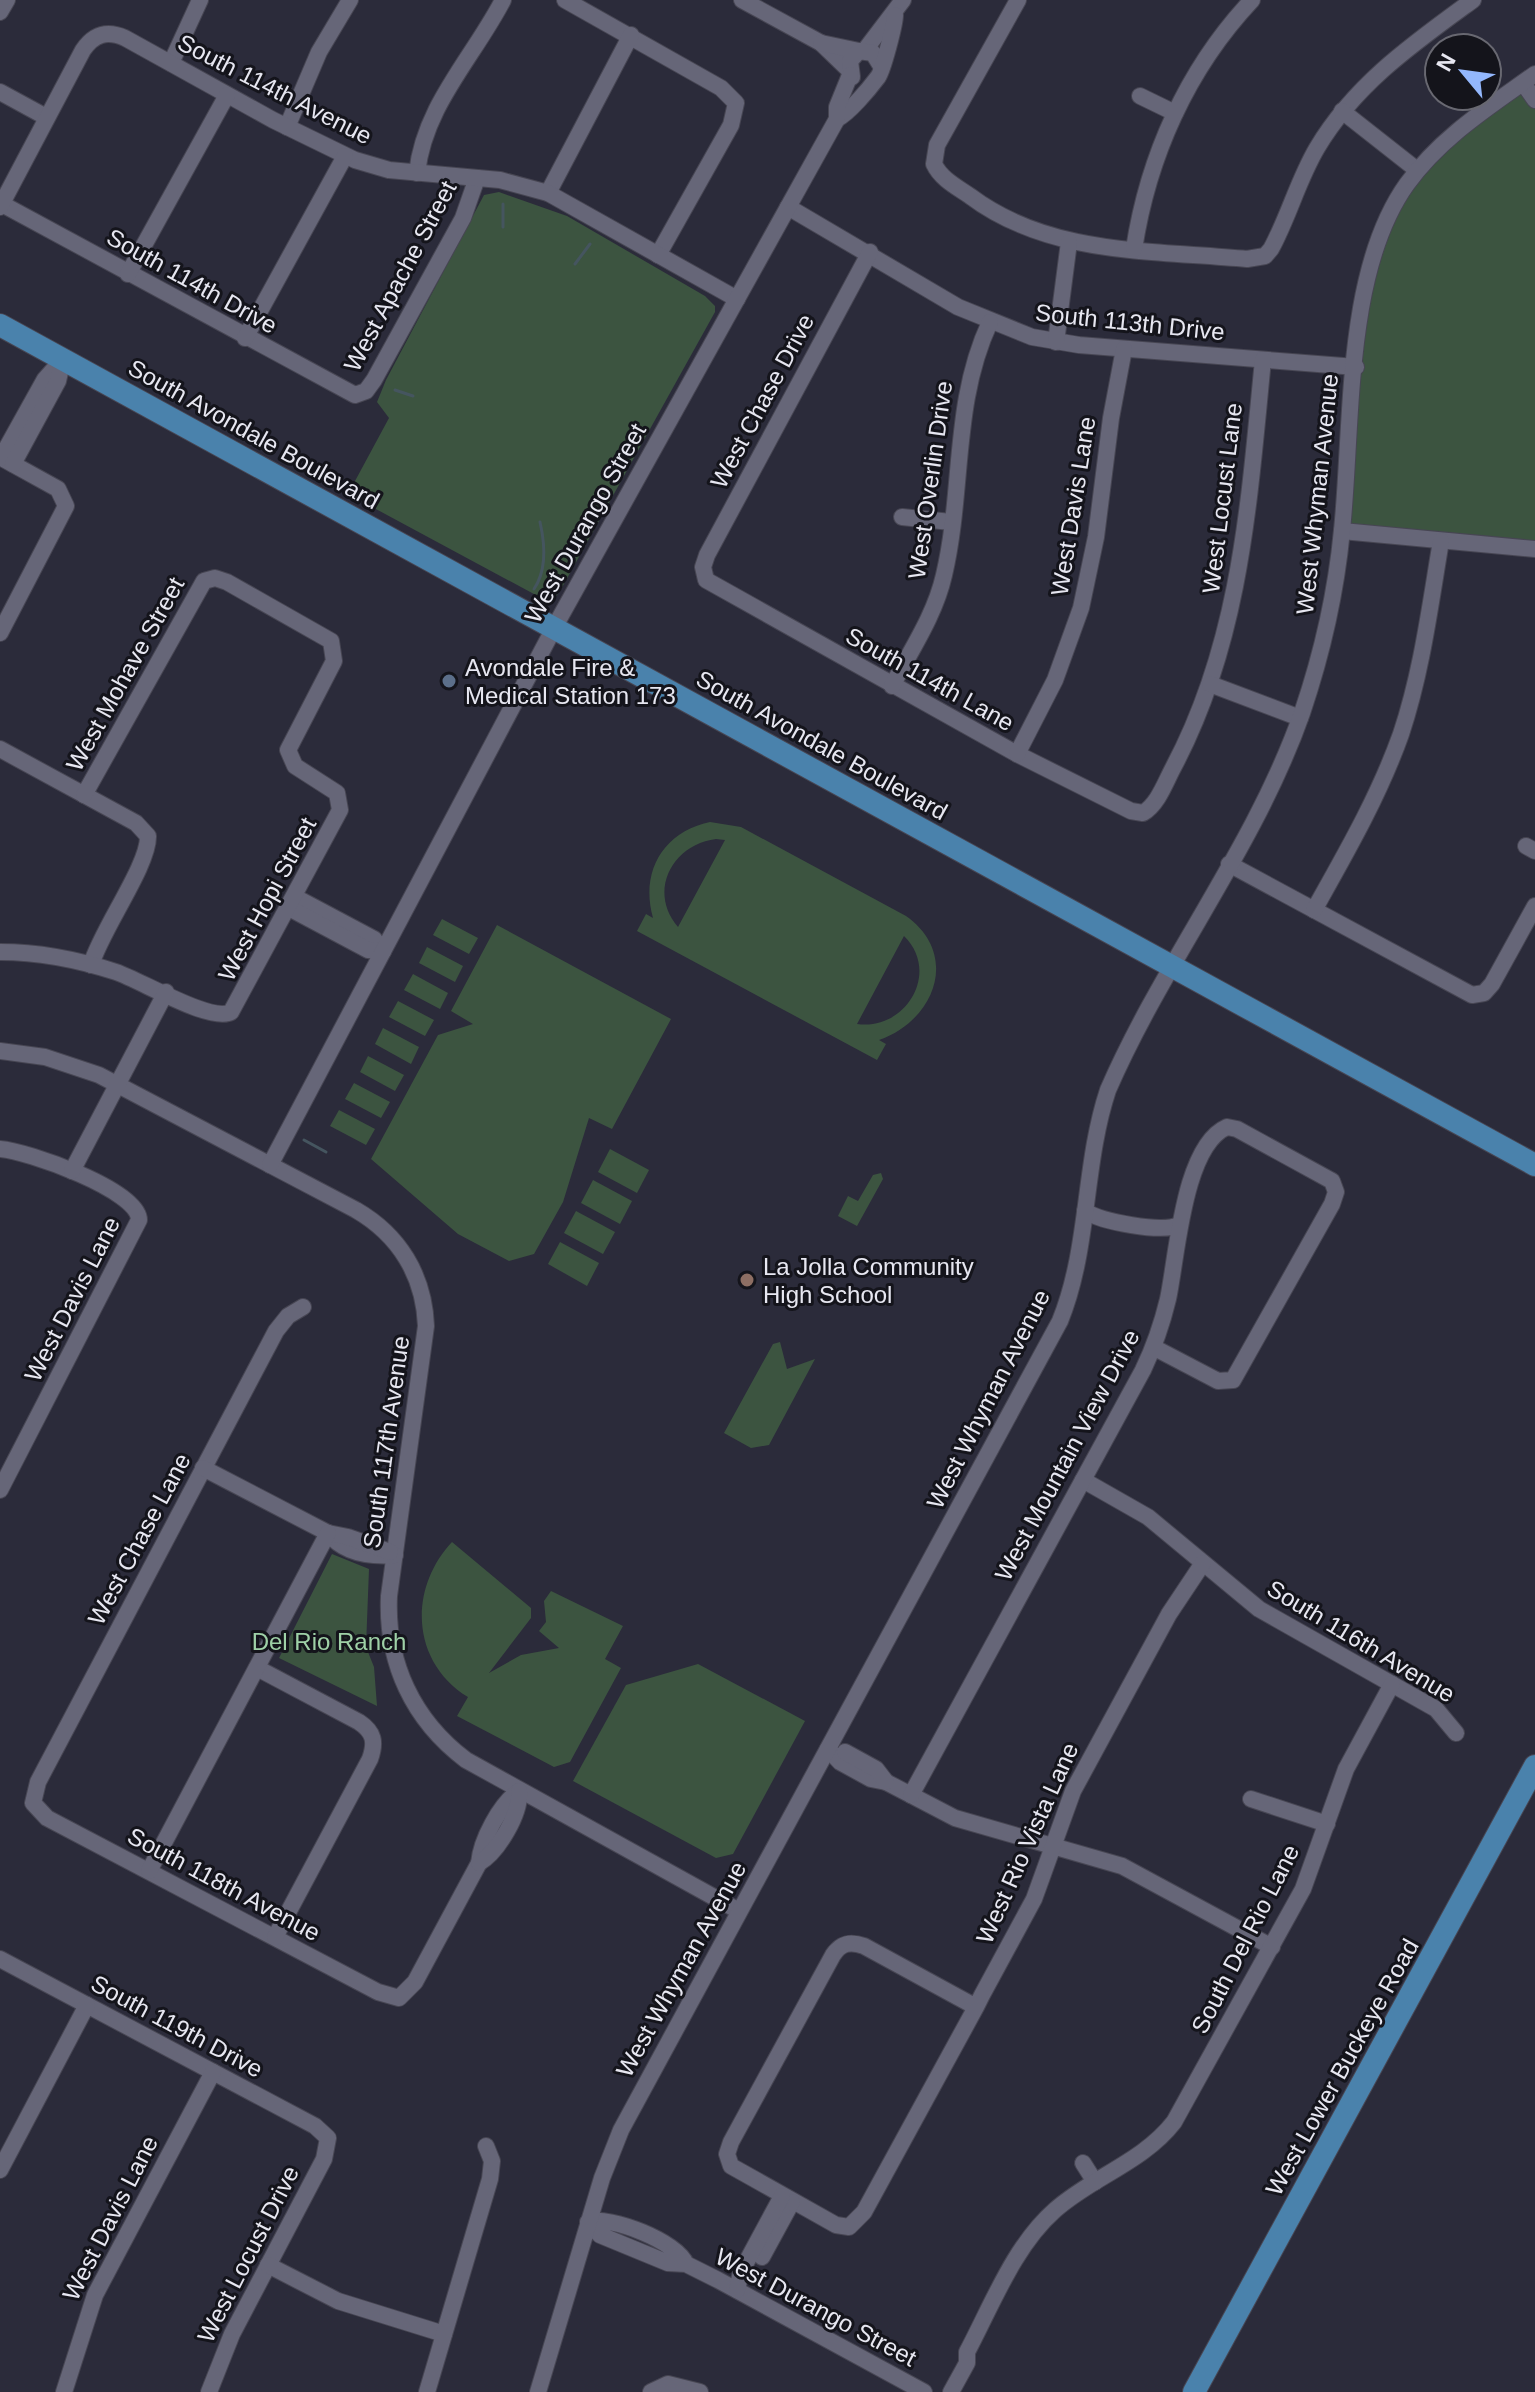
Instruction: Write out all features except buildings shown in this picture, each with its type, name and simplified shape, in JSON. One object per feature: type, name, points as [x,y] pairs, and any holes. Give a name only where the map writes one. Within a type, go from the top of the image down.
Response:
[{"type":"main road","name":"South Avondale Boulevard","points":[[0,325],[1535,1165]]},
{"type":"main road","name":"West Lower Buckeye Road","points":[[1194,2392],[1535,1766]]},
{"type":"street","points":[[0,12],[7,0]]},
{"type":"street","points":[[171,63],[200,0]]},
{"type":"street","points":[[287,127],[319,52],[350,0]]},
{"type":"street","points":[[417,173],[422,144],[436,108],[503,0]]},
{"type":"street","points":[[565,0],[721,88],[736,103],[731,125],[658,255]]},
{"type":"street","points":[[742,0],[821,43],[857,84]]},
{"type":"street","points":[[1018,0],[937,145],[934,164],[941,175],[993,213],[1030,232],[1069,242],[1247,259],[1265,256],[1277,239],[1310,161],[1342,111],[1388,64],[1473,0]]},
{"type":"street","points":[[1134,249],[1149,179],[1175,113],[1202,65],[1252,0]]},
{"type":"street","points":[[857,84],[894,29],[899,7]]},
{"type":"street","points":[[857,84],[852,57],[862,51],[899,7]]},
{"type":"street","name":"South 114th Avenue","points":[[46,117],[83,50],[101,34],[117,34],[345,156],[377,167],[477,178],[548,193],[737,299]]},
{"type":"street","points":[[548,193],[631,35]]},
{"type":"street","points":[[821,43],[830,42],[877,55],[857,84]]},
{"type":"street","points":[[1529,78],[1535,100]]},
{"type":"street","name":"West Whyman Avenue","points":[[538,2392],[588,2222],[621,2130],[1060,1321],[1075,1276],[1108,1090],[1271,784],[1300,718],[1326,630],[1342,531],[1363,295],[1375,246],[1396,201],[1417,170],[1457,129],[1529,78]]},
{"type":"street","name":"West Durango Street","points":[[270,1165],[554,628],[857,84]]},
{"type":"street","points":[[0,92],[46,117],[1,206]]},
{"type":"street","points":[[128,274],[227,95]]},
{"type":"street","points":[[1140,96],[1175,113]]},
{"type":"street","points":[[1342,111],[1417,170]]},
{"type":"street","points":[[245,338],[345,156]]},
{"type":"street","name":"West Apache Street","points":[[361,394],[374,380],[457,230],[477,178]]},
{"type":"street","name":"South 114th Drive","points":[[1,206],[343,391],[361,394]]},
{"type":"street","name":"South 113th Drive","points":[[788,207],[870,252],[946,301],[990,322],[1056,342],[1356,367]]},
{"type":"street","points":[[1056,342],[1069,242]]},
{"type":"street","name":"West Chase Drive","points":[[703,574],[707,555],[870,252]]},
{"type":"street","name":"West Overlin Drive","points":[[892,686],[937,599],[947,561],[966,385],[990,322]]},
{"type":"street","name":"West Davis Lane","points":[[1017,754],[1055,680],[1081,608],[1096,537],[1111,418],[1124,349]]},
{"type":"street","points":[[0,633],[62,520],[65,499],[53,486],[5,460],[58,381],[63,359]]},
{"type":"street","name":"West Locust Lane","points":[[1143,813],[1156,801],[1181,754],[1210,684],[1240,572],[1263,360]]},
{"type":"street","points":[[902,517],[951,522]]},
{"type":"street","points":[[1342,531],[1535,549]]},
{"type":"street","points":[[1314,910],[1374,799],[1400,735],[1420,666],[1441,541]]},
{"type":"street","name":"South 114th Lane","points":[[703,574],[715,589],[1017,754],[1126,809],[1143,813]]},
{"type":"street","name":"West Mohave Street","points":[[84,795],[196,591],[210,579],[227,582],[320,632],[335,647],[331,667],[291,739],[289,757],[295,766],[329,785],[340,798]]},
{"type":"street","points":[[1210,684],[1300,718]]},
{"type":"street","points":[[0,749],[140,826],[148,836],[144,855],[105,930],[91,965]]},
{"type":"street","name":"West Hopi Street","points":[[166,992],[208,1013],[225,1015],[239,1003],[338,816],[340,798]]},
{"type":"street","points":[[1229,864],[1461,991],[1479,996],[1492,984],[1535,906]]},
{"type":"street","points":[[292,902],[374,939],[383,951]]},
{"type":"street","points":[[0,952],[44,955],[91,965],[166,992],[72,1171],[41,1157],[0,1149]]},
{"type":"street","name":"South 117th Avenue","points":[[0,1051],[61,1061],[118,1085],[373,1221],[404,1253],[419,1282],[426,1336],[389,1596],[390,1635],[400,1677],[412,1702],[434,1732],[454,1751],[519,1791],[739,1911]]},
{"type":"street","name":"West Mountain View Drive","points":[[911,1795],[1153,1347],[1169,1296],[1179,1225],[1195,1172],[1214,1138],[1227,1127],[1257,1139],[1323,1175],[1335,1186],[1332,1204],[1241,1371],[1229,1383],[1213,1379],[1153,1347]]},
{"type":"street","name":"West Davis Lane","points":[[0,1490],[136,1232],[139,1213],[127,1200],[72,1171]]},
{"type":"street","points":[[1085,1211],[1101,1219],[1164,1228],[1179,1225]]},
{"type":"street","name":"West Chase Lane","points":[[33,1803],[38,1782],[276,1331],[288,1316],[303,1307]]},
{"type":"street","points":[[203,1468],[328,1533],[348,1537],[395,1555]]},
{"type":"street","name":"South 116th Avenue","points":[[1083,1480],[1148,1517],[1259,1609],[1442,1713],[1456,1733]]},
{"type":"street","points":[[149,1871],[328,1533]]},
{"type":"street","name":"West Rio Vista Lane","points":[[787,2199],[836,2225],[849,2227],[864,2212],[1034,1899],[1079,1780],[1169,1614],[1203,1563]]},
{"type":"street","points":[[257,1668],[359,1722],[373,1735],[370,1759],[275,1937]]},
{"type":"street","name":"South Del Rio Lane","points":[[967,2352],[1034,2233],[1063,2203],[1150,2147],[1167,2130],[1310,1875],[1346,1769],[1392,1684]]},
{"type":"street","points":[[828,1749],[840,1762],[871,1779],[886,1782],[966,1822],[1122,1866],[1272,1947]]},
{"type":"street","name":"South 118th Avenue","points":[[33,1803],[47,1818],[384,1995],[399,1998],[415,1982],[479,1863],[495,1849],[516,1809],[519,1791]]},
{"type":"street","points":[[1251,1799],[1327,1824]]},
{"type":"street","points":[[737,2290],[750,2278],[787,2199],[742,2174],[728,2160],[731,2142],[836,1950],[847,1943],[864,1946],[976,2007]]},
{"type":"street","name":"South 119th Drive","points":[[0,1959],[315,2126],[328,2138]]},
{"type":"street","points":[[0,2170],[87,2005]]},
{"type":"street","name":"West Davis Lane","points":[[64,2392],[86,2317],[100,2285],[213,2072]]},
{"type":"street","name":"West Locust Drive","points":[[209,2392],[227,2344],[324,2159],[328,2138]]},
{"type":"street","points":[[427,2392],[490,2179],[492,2161],[486,2146]]},
{"type":"street","points":[[1083,2163],[1095,2182]]},
{"type":"street","name":"West Durango Street","points":[[588,2222],[600,2235],[668,2263],[686,2264],[924,2392]]},
{"type":"street","points":[[268,2265],[338,2301],[444,2334]]},
{"type":"street","points":[[939,2392],[957,2358],[967,2352]]},
{"type":"street","points":[[951,2392],[967,2363],[967,2352]]},
{"type":"street","points":[[654,2390],[668,2384],[700,2392]]},
{"type":"green space","points":[[1523,83],[1535,100],[1535,549],[1342,531],[1363,295],[1406,185],[1490,112],[1503,112],[1503,100]]},
{"type":"green space","points":[[499,192],[567,216],[705,296],[715,306],[715,312],[554,599],[545,600],[348,494],[389,418],[377,402],[386,380],[484,195]]},
{"type":"green space","points":[[710,822],[741,827],[906,916],[923,932],[933,949],[936,967],[934,986],[914,1018],[898,1031],[879,1040],[886,1044],[877,1060],[637,931],[646,914],[653,918],[650,885],[659,856],[679,835]],"holes":[[[716,839],[725,840],[678,927],[665,899],[669,871],[688,850]],[[904,936],[915,950],[919,966],[913,996],[903,1009],[890,1018],[875,1024],[857,1024]]]},
{"type":"green space","points":[[442,919],[478,938],[469,954],[433,935]]},
{"type":"green space","points":[[497,925],[671,1019],[612,1129],[589,1118],[563,1202],[534,1254],[509,1261],[458,1234],[371,1159],[438,1035],[473,1024],[451,1011]]},
{"type":"green space","points":[[427,947],[463,966],[455,982],[419,963]]},
{"type":"green space","points":[[413,974],[448,993],[440,1009],[404,990]]},
{"type":"green space","points":[[398,1001],[434,1020],[425,1036],[389,1017]]},
{"type":"green space","points":[[383,1028],[419,1047],[411,1064],[375,1044]]},
{"type":"green space","points":[[368,1056],[404,1075],[395,1091],[360,1072]]},
{"type":"green space","points":[[354,1083],[390,1102],[381,1118],[345,1099]]},
{"type":"green space","points":[[339,1110],[375,1129],[366,1145],[330,1126]]},
{"type":"green space","points":[[610,1149],[649,1170],[637,1193],[598,1172]]},
{"type":"green space","points":[[881,1173],[883,1179],[857,1226],[838,1216],[848,1196],[858,1201],[873,1175]]},
{"type":"green space","points":[[593,1180],[632,1201],[620,1224],[581,1203]]},
{"type":"green space","points":[[576,1211],[615,1232],[603,1254],[564,1233]]},
{"type":"green space","points":[[560,1242],[599,1263],[587,1286],[548,1264]]},
{"type":"green space","points":[[780,1342],[787,1369],[815,1359],[769,1445],[751,1448],[724,1433],[773,1344]]},
{"type":"green space","points":[[452,1542],[531,1608],[531,1618],[489,1673],[521,1655],[559,1648],[539,1631],[546,1622],[544,1601],[551,1591],[623,1626],[605,1659],[621,1668],[570,1762],[554,1767],[457,1716],[468,1697],[449,1682],[435,1665],[426,1645],[422,1624],[428,1581]]},
{"type":"green space","name":"Del Rio Ranch","points":[[332,1554],[369,1569],[366,1647],[374,1667],[377,1706],[279,1658]]},
{"type":"green space","points":[[698,1664],[805,1721],[733,1854],[716,1858],[573,1781],[626,1685]]},
{"type":"waterway","points":[[503,204],[503,227]]},
{"type":"waterway","points":[[575,264],[590,244]]},
{"type":"waterway","points":[[395,390],[413,396]]},
{"type":"waterway","points":[[534,589],[544,557],[540,522]]},
{"type":"waterway","points":[[304,1140],[326,1152]]},
{"type":"place","name":"Avondale Fire & Medical Station 173","points":[[449,681]]},
{"type":"place","name":"La Jolla Community High School","points":[[747,1280]]}]
